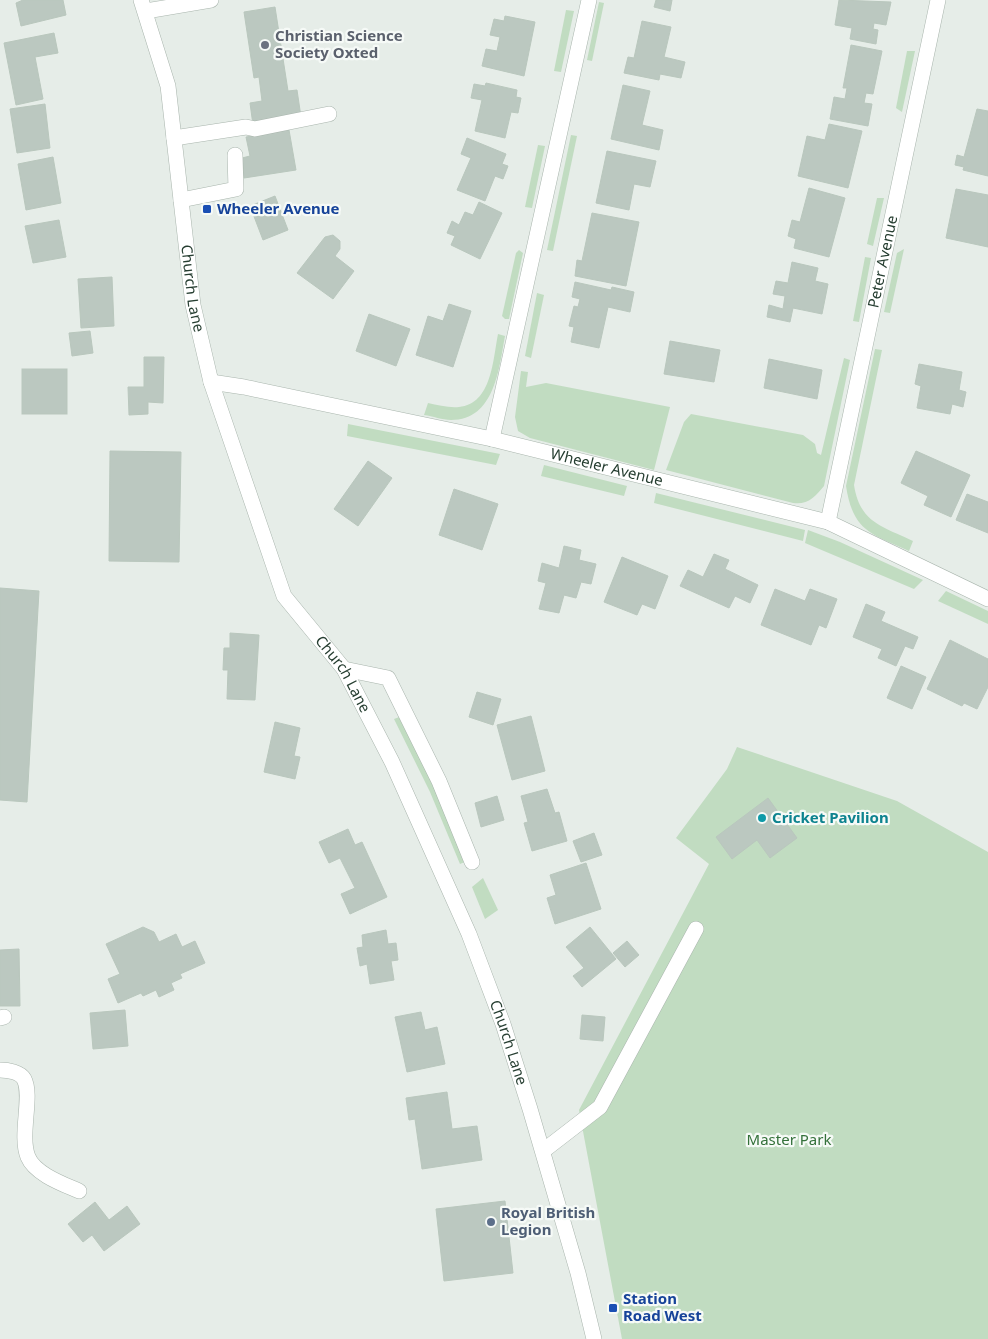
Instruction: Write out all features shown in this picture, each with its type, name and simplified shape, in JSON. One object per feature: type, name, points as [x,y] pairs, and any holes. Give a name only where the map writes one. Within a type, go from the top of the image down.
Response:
[{"type":"street","points":[[143,6],[211,0]]},
{"type":"street","points":[[492,439],[589,0]]},
{"type":"street","name":"Peter Avenue","points":[[828,522],[938,0]]},
{"type":"street","name":"Church Lane","points":[[143,6],[168,86],[193,304],[212,382],[284,596],[344,669],[392,762],[470,934],[503,1024],[543,1150],[578,1273],[594,1339]]},
{"type":"street","points":[[174,138],[246,127],[255,129],[329,114]]},
{"type":"street","points":[[180,200],[236,189],[234,155]]},
{"type":"street","name":"Wheeler Avenue","points":[[212,382],[492,439],[828,522],[988,598]]},
{"type":"street","points":[[344,669],[388,678],[439,781],[472,862]]},
{"type":"street","points":[[543,1150],[600,1107],[696,929]]},
{"type":"street","points":[[0,1070],[17,1073],[24,1078],[26,1088],[25,1145],[28,1157],[43,1172],[79,1191]]},
{"type":"green space","points":[[599,2],[604,3],[592,61],[587,60]]},
{"type":"green space","points":[[566,10],[574,11],[561,72],[554,71]]},
{"type":"green space","points":[[907,51],[915,51],[902,112],[896,108]]},
{"type":"green space","points":[[571,135],[577,136],[553,251],[547,250]]},
{"type":"green space","points":[[538,145],[545,146],[532,208],[525,207]]},
{"type":"green space","points":[[877,198],[884,198],[873,246],[867,244]]},
{"type":"green space","points":[[904,249],[890,313],[884,312],[897,253]]},
{"type":"green space","points":[[519,250],[523,253],[509,319],[505,319],[502,316],[516,253]]},
{"type":"green space","points":[[865,257],[871,258],[859,322],[853,321]]},
{"type":"green space","points":[[537,293],[544,295],[531,358],[525,356]]},
{"type":"green space","points":[[498,334],[505,336],[497,377],[486,402],[466,418],[451,420],[424,415],[428,403],[447,407],[459,407],[470,404],[478,398],[485,389],[489,379]]},
{"type":"green space","points":[[875,349],[882,350],[854,485],[861,508],[874,522],[913,541],[909,551],[875,535],[859,522],[849,501],[846,486]]},
{"type":"green space","points":[[844,358],[850,360],[824,486],[811,499],[803,503],[793,503],[666,470],[684,422],[691,414],[803,435],[815,444],[817,453],[821,455]]},
{"type":"green space","points":[[521,371],[528,372],[526,387],[546,383],[670,407],[654,470],[530,438],[518,431],[515,417]]},
{"type":"green space","points":[[348,424],[500,454],[496,465],[347,436]]},
{"type":"green space","points":[[544,465],[627,486],[624,496],[541,476]]},
{"type":"green space","points":[[656,493],[805,530],[803,541],[654,503]]},
{"type":"green space","points":[[808,530],[840,542],[923,580],[914,589],[805,543]]},
{"type":"green space","points":[[946,591],[988,611],[988,624],[938,601]]},
{"type":"green space","points":[[402,716],[467,861],[460,864],[430,792],[394,719]]},
{"type":"green space","name":"Master Park","points":[[737,747],[897,801],[988,852],[988,1339],[622,1339],[579,1110],[709,864],[676,838],[727,769]]},
{"type":"green space","points":[[483,878],[498,910],[485,919],[472,887]]},
{"type":"building","points":[[23,0],[63,0],[66,15],[21,26],[16,3]]},
{"type":"building","points":[[656,0],[672,0],[670,11],[654,7]]},
{"type":"building","points":[[839,0],[891,2],[886,25],[874,23],[873,29],[878,30],[876,44],[850,39],[852,28],[835,25]]},
{"type":"building","name":"Christian Science Society Oxted","points":[[275,7],[288,91],[297,90],[301,117],[253,125],[250,103],[262,101],[259,77],[254,78],[244,12]]},
{"type":"building","points":[[505,16],[535,22],[524,76],[482,66],[486,49],[497,51],[500,37],[490,35],[494,19],[504,21]]},
{"type":"building","points":[[642,21],[671,27],[664,57],[685,62],[681,78],[660,74],[659,80],[624,73],[628,57],[634,58]]},
{"type":"building","points":[[54,33],[58,53],[35,57],[43,99],[16,105],[4,43]]},
{"type":"building","points":[[851,45],[882,51],[873,94],[866,93],[864,103],[872,104],[868,126],[830,119],[834,97],[845,99],[847,88],[843,88]]},
{"type":"building","points":[[486,83],[517,90],[516,97],[521,98],[518,113],[511,112],[505,138],[475,131],[482,100],[471,98],[474,84],[485,86]]},
{"type":"building","points":[[623,85],[650,91],[642,125],[663,130],[659,150],[611,139]]},
{"type":"building","points":[[45,104],[50,148],[17,153],[10,109]]},
{"type":"building","points":[[977,109],[988,111],[988,176],[963,170],[964,167],[955,165],[957,155],[964,157]]},
{"type":"building","points":[[829,124],[862,131],[848,188],[798,176],[807,136],[825,140]]},
{"type":"building","points":[[289,130],[296,170],[244,178],[242,158],[250,156],[246,137]]},
{"type":"building","points":[[467,138],[506,154],[502,164],[508,166],[503,179],[495,176],[485,201],[457,190],[471,158],[461,154]]},
{"type":"building","points":[[607,151],[656,161],[650,187],[634,184],[629,210],[596,203]]},
{"type":"building","points":[[53,157],[61,203],[26,210],[18,164]]},
{"type":"building","points":[[809,188],[845,198],[829,257],[794,248],[796,239],[788,236],[792,220],[800,222]]},
{"type":"building","points":[[956,189],[988,195],[988,247],[946,238]]},
{"type":"building","points":[[275,196],[288,230],[263,240],[250,206]]},
{"type":"building","points":[[479,202],[502,213],[480,259],[451,245],[455,236],[447,233],[452,221],[459,225],[465,212],[473,215]]},
{"type":"building","points":[[592,213],[639,222],[626,286],[575,276],[577,260],[582,261]]},
{"type":"building","points":[[59,220],[66,257],[33,263],[25,226]]},
{"type":"building","points":[[333,235],[340,241],[340,249],[335,256],[354,271],[333,299],[297,273],[325,237]]},
{"type":"building","points":[[792,262],[818,268],[815,281],[828,284],[822,314],[793,308],[790,322],[767,317],[769,305],[783,309],[785,296],[773,294],[776,281],[788,283]]},
{"type":"building","points":[[112,277],[114,326],[81,328],[78,279]]},
{"type":"building","points":[[575,282],[611,290],[612,287],[634,292],[630,312],[608,307],[599,348],[571,342],[574,327],[569,326],[574,306],[578,307],[580,299],[572,297]]},
{"type":"building","points":[[449,304],[471,311],[453,367],[416,355],[428,316],[443,321]]},
{"type":"building","points":[[369,314],[410,329],[396,366],[356,351]]},
{"type":"building","points":[[90,331],[93,353],[72,356],[69,333]]},
{"type":"building","points":[[670,341],[720,350],[714,382],[664,374]]},
{"type":"building","points":[[144,357],[164,357],[163,403],[148,402],[148,414],[129,415],[128,387],[144,387]]},
{"type":"building","points":[[769,359],[822,370],[817,399],[764,388]]},
{"type":"building","points":[[919,364],[962,372],[959,390],[966,392],[963,407],[952,404],[950,414],[917,408],[921,386],[915,384]]},
{"type":"building","points":[[22,369],[67,369],[67,414],[22,414]]},
{"type":"building","points":[[110,451],[181,452],[179,562],[109,561]]},
{"type":"building","points":[[916,451],[970,475],[951,517],[924,505],[928,496],[901,483]]},
{"type":"building","points":[[368,461],[392,478],[358,526],[334,509]]},
{"type":"building","points":[[454,489],[498,504],[482,550],[439,535]]},
{"type":"building","points":[[967,494],[988,502],[988,533],[956,520]]},
{"type":"building","points":[[564,546],[581,550],[579,560],[596,564],[591,584],[581,582],[576,598],[564,595],[559,613],[539,609],[546,583],[538,581],[542,563],[559,568]]},
{"type":"building","points":[[714,554],[729,560],[725,569],[758,585],[750,603],[735,596],[729,608],[680,586],[688,570],[703,577]]},
{"type":"building","points":[[622,557],[668,576],[655,609],[642,604],[637,615],[604,602]]},
{"type":"building","points":[[0,588],[39,591],[27,802],[0,800]]},
{"type":"building","points":[[775,589],[805,601],[810,589],[837,599],[826,628],[819,625],[811,645],[761,625]]},
{"type":"building","points":[[866,604],[885,612],[881,621],[918,637],[913,649],[905,646],[896,666],[878,658],[882,649],[853,637]]},
{"type":"building","points":[[230,633],[259,635],[255,700],[227,699],[228,670],[223,670],[224,648],[230,648]]},
{"type":"building","points":[[950,640],[988,659],[988,687],[977,709],[964,703],[962,706],[927,689]]},
{"type":"building","points":[[901,666],[926,677],[912,709],[887,698]]},
{"type":"building","points":[[477,692],[501,699],[493,725],[469,717]]},
{"type":"building","points":[[531,716],[545,771],[512,780],[497,725]]},
{"type":"building","points":[[275,722],[300,728],[294,756],[300,757],[295,779],[264,772]]},
{"type":"building","points":[[547,789],[555,813],[559,812],[567,841],[532,851],[524,823],[528,822],[521,796]]},
{"type":"building","points":[[497,796],[504,820],[481,827],[475,803]]},
{"type":"building","name":"Cricket Pavilion","points":[[768,798],[797,838],[770,858],[757,840],[732,859],[716,837]]},
{"type":"building","points":[[348,829],[355,845],[362,842],[387,897],[350,914],[341,894],[355,888],[340,858],[329,863],[319,842]]},
{"type":"building","points":[[594,833],[602,855],[581,862],[573,841]]},
{"type":"building","points":[[586,863],[601,909],[555,924],[547,898],[556,895],[550,875]]},
{"type":"building","points":[[143,927],[154,932],[159,942],[176,934],[182,947],[195,941],[205,963],[180,974],[182,978],[171,983],[174,990],[159,997],[156,990],[143,996],[141,993],[118,1003],[108,979],[120,974],[106,944]]},
{"type":"building","points":[[590,927],[616,959],[582,987],[573,976],[584,968],[566,947]]},
{"type":"building","points":[[386,930],[388,944],[396,943],[398,960],[391,961],[394,980],[370,984],[367,964],[360,966],[357,948],[363,947],[362,935]]},
{"type":"building","points":[[627,941],[639,955],[625,967],[613,953]]},
{"type":"building","points":[[19,949],[20,1006],[0,1006],[0,950]]},
{"type":"building","points":[[125,1010],[128,1046],[93,1049],[90,1013]]},
{"type":"building","points":[[421,1012],[425,1030],[437,1027],[445,1064],[407,1072],[395,1017]]},
{"type":"building","points":[[582,1015],[605,1017],[603,1041],[580,1039]]},
{"type":"building","points":[[447,1092],[452,1129],[477,1126],[482,1160],[422,1169],[415,1119],[409,1120],[406,1098]]},
{"type":"building","points":[[505,1201],[513,1273],[444,1281],[436,1209]]},
{"type":"building","points":[[95,1202],[109,1220],[127,1206],[140,1224],[104,1251],[92,1235],[83,1242],[68,1224]]},
{"type":"place","name":"Christian Science Society Oxted","points":[[265,45]]},
{"type":"place","name":"Wheeler Avenue","points":[[207,209]]},
{"type":"place","name":"Cricket Pavilion","points":[[762,818]]},
{"type":"place","name":"Royal British Legion","points":[[491,1222]]},
{"type":"place","name":"Station Road West","points":[[613,1308]]}]
